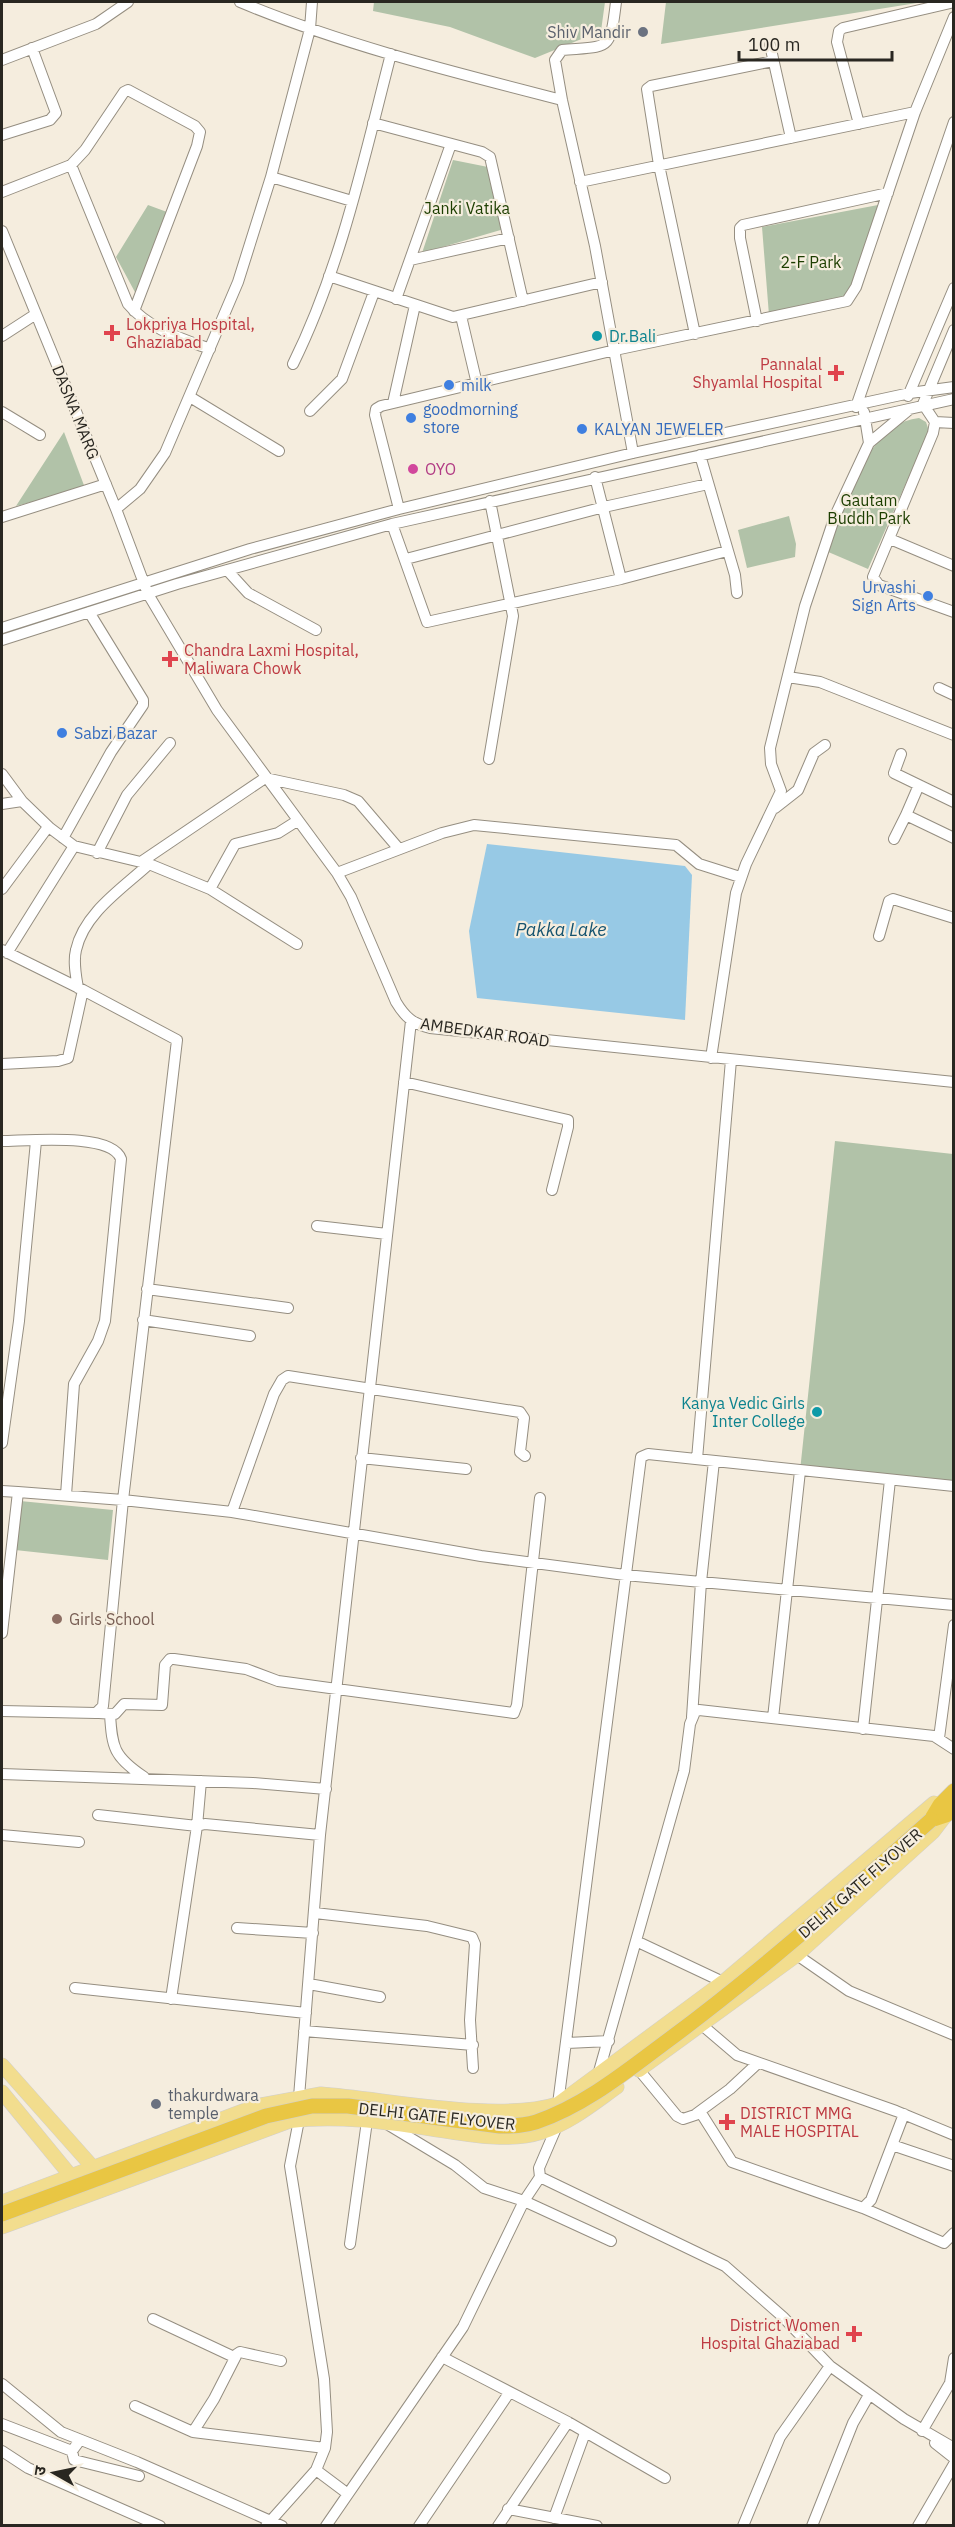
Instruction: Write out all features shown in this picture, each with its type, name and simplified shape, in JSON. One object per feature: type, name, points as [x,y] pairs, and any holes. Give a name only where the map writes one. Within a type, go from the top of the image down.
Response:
[{"type":"highway","name":"DELHI GATE FLYOVER","points":[[2,2214],[93,2173],[266,2116],[312,2106],[348,2106],[500,2126],[520,2126],[536,2122],[604,2088],[702,2016],[796,1940],[943,1812],[954,1791]]},
{"type":"main road","points":[[2,2202],[71,2174],[93,2173],[256,2106],[299,2097],[321,2094],[495,2110],[534,2110],[558,2104],[723,1982],[934,1803],[943,1812],[933,1832],[797,1956],[702,2027],[573,2118],[557,2126],[540,2133],[495,2136],[384,2122],[290,2121],[2,2227]]},
{"type":"main road","points":[[2,2065],[107,2190]]},
{"type":"main road","points":[[2,2092],[71,2174],[83,2198]]},
{"type":"main road","points":[[495,2110],[495,2136]]},
{"type":"street","points":[[2,60],[96,24],[128,2]]},
{"type":"street","points":[[240,2],[391,54],[562,100]]},
{"type":"street","points":[[116,509],[140,489],[165,453],[238,282],[271,177],[310,28],[312,2]]},
{"type":"street","points":[[616,2],[611,36],[607,42],[594,49],[562,50],[557,54],[562,100],[602,282],[633,453]]},
{"type":"street","points":[[859,124],[837,42],[839,31],[843,28],[954,2]]},
{"type":"street","points":[[399,509],[375,415],[376,409],[381,406],[615,350],[848,301],[856,287],[915,112],[954,17]]},
{"type":"street","points":[[770,45],[791,138]]},
{"type":"street","points":[[2,135],[50,120],[56,113],[32,48]]},
{"type":"street","points":[[293,364],[309,332],[329,276],[352,201],[391,54]]},
{"type":"street","points":[[695,334],[659,165],[647,89],[651,86],[773,61]]},
{"type":"street","points":[[2,192],[71,165],[85,150],[121,96],[128,90],[195,126],[200,132],[197,146],[134,310]]},
{"type":"street","points":[[580,182],[915,112]]},
{"type":"street","points":[[869,443],[865,418],[860,406],[954,122]]},
{"type":"street","points":[[373,123],[452,144],[490,157],[522,301]]},
{"type":"street","points":[[396,299],[452,144]]},
{"type":"street","points":[[71,165],[119,285],[134,310],[158,328],[210,350]]},
{"type":"street","points":[[271,177],[352,201]]},
{"type":"street","points":[[757,321],[739,233],[743,225],[888,193]]},
{"type":"street","name":"DASNA MARG","points":[[2,231],[106,484],[146,588]]},
{"type":"street","points":[[410,260],[509,238]]},
{"type":"street","points":[[329,276],[445,315],[461,316],[602,282]]},
{"type":"street","points":[[900,410],[910,393],[954,288]]},
{"type":"street","points":[[310,411],[342,379],[374,292]]},
{"type":"street","points":[[393,403],[414,305]]},
{"type":"street","points":[[2,336],[36,314]]},
{"type":"street","points":[[461,316],[477,384]]},
{"type":"street","points":[[711,1058],[722,970],[740,877],[781,791],[771,764],[770,748],[805,606],[835,516],[869,443],[919,405],[929,390],[954,330]]},
{"type":"street","points":[[2,640],[89,612],[250,549],[399,509],[633,453],[860,406],[910,393],[954,387]]},
{"type":"street","points":[[190,397],[279,451]]},
{"type":"street","points":[[2,628],[146,588],[227,570],[392,524],[595,477],[954,399]]},
{"type":"street","points":[[919,405],[935,422],[954,423]]},
{"type":"street","points":[[2,412],[40,435]]},
{"type":"street","points":[[935,422],[890,539],[874,572],[875,581],[954,612]]},
{"type":"street","points":[[700,455],[728,551],[737,593]]},
{"type":"street","points":[[595,477],[621,579]]},
{"type":"street","points":[[2,517],[106,484]]},
{"type":"street","points":[[406,559],[604,507],[708,484]]},
{"type":"street","points":[[489,759],[511,643],[513,604],[490,501]]},
{"type":"street","points":[[392,524],[406,559],[420,611],[426,622],[621,579],[728,551]]},
{"type":"street","points":[[890,539],[953,563]]},
{"type":"street","points":[[227,570],[248,592],[316,630]]},
{"type":"street","name":"AMBEDKAR ROAD","points":[[146,588],[217,710],[337,873],[351,897],[396,1002],[416,1025],[954,1082]]},
{"type":"street","points":[[63,838],[111,752],[143,705],[143,700],[89,612]]},
{"type":"street","points":[[788,678],[820,682],[954,735]]},
{"type":"street","points":[[939,688],[954,695]]},
{"type":"street","points":[[97,853],[127,795],[170,743]]},
{"type":"street","points":[[773,810],[795,794],[814,753],[825,745]]},
{"type":"street","points":[[901,754],[894,773],[954,802]]},
{"type":"street","points":[[2,774],[22,801],[48,826],[74,846],[145,863],[210,889],[297,944]]},
{"type":"street","points":[[2,1064],[58,1061],[68,1058],[80,989],[75,952],[84,930],[145,863],[265,778],[344,795],[358,801],[399,849]]},
{"type":"street","points":[[894,839],[919,785]]},
{"type":"street","points":[[2,804],[22,801]]},
{"type":"street","points":[[906,815],[954,838]]},
{"type":"street","points":[[210,889],[235,844],[278,833],[297,821]]},
{"type":"street","points":[[2,889],[48,826]]},
{"type":"street","points":[[337,873],[460,827],[502,826],[676,845],[699,864],[740,877]]},
{"type":"street","points":[[74,846],[4,952],[177,1040],[143,1320],[103,1706],[116,1753],[131,1769],[145,1779]]},
{"type":"street","points":[[879,936],[889,901],[893,899],[954,918]]},
{"type":"street","points":[[299,2097],[320,1835],[411,1021]]},
{"type":"street","points":[[697,1459],[732,1060]]},
{"type":"street","points":[[404,1082],[568,1120],[552,1190]]},
{"type":"street","points":[[2,1141],[62,1139],[99,1144],[119,1153],[121,1159],[105,1321],[98,1341],[74,1384],[66,1495]]},
{"type":"street","points":[[2,1443],[19,1321],[36,1141]]},
{"type":"street","points":[[316,1226],[387,1234]]},
{"type":"street","points":[[147,1289],[288,1308]]},
{"type":"street","points":[[143,1320],[250,1336]]},
{"type":"street","points":[[232,1512],[274,1394],[282,1380],[288,1376],[520,1412],[524,1418],[520,1452],[525,1456]]},
{"type":"street","points":[[558,2104],[641,1458],[648,1454],[954,1486]]},
{"type":"street","points":[[361,1458],[466,1469]]},
{"type":"street","points":[[598,2075],[684,1771],[692,1717],[701,1582],[714,1461]]},
{"type":"street","points":[[773,1718],[800,1471]]},
{"type":"street","points":[[863,1729],[890,1480]]},
{"type":"street","points":[[2,1491],[123,1500],[232,1512],[481,1556],[625,1575],[876,1596],[954,1605]]},
{"type":"street","points":[[2,1633],[4,1577],[18,1492]]},
{"type":"street","points":[[2,1711],[115,1714],[124,1704],[162,1705],[165,1665],[170,1659],[237,1667],[278,1681],[514,1713],[518,1705],[540,1498]]},
{"type":"street","points":[[939,1738],[951,1668],[954,1625]]},
{"type":"street","points":[[692,1717],[699,1710],[939,1738],[954,1749]]},
{"type":"street","points":[[2,1774],[201,1781],[326,1789]]},
{"type":"street","points":[[171,1999],[197,1826],[201,1781]]},
{"type":"street","points":[[98,1815],[197,1826],[205,1824],[320,1835]]},
{"type":"street","points":[[2,1835],[79,1842]]},
{"type":"street","points":[[315,1913],[427,1926],[472,1937],[475,1944],[471,2020],[473,2068]]},
{"type":"street","points":[[237,1928],[313,1933]]},
{"type":"street","points":[[636,1941],[723,1982]]},
{"type":"street","points":[[797,1956],[849,1991],[954,2035]]},
{"type":"street","points":[[309,1984],[380,1997]]},
{"type":"street","points":[[75,1988],[306,2013]]},
{"type":"street","points":[[687,2009],[702,2027],[730,2051],[904,2114],[954,2135]]},
{"type":"street","points":[[304,2031],[473,2044]]},
{"type":"street","points":[[567,2043],[609,2041]]},
{"type":"street","points":[[639,2070],[677,2116],[683,2119],[696,2114],[730,2089],[758,2063]]},
{"type":"street","points":[[696,2114],[701,2113],[732,2162],[863,2208],[944,2243],[954,2233]]},
{"type":"street","points":[[863,2208],[871,2200],[904,2114]]},
{"type":"street","points":[[268,2522],[316,2470],[325,2448],[327,2432],[324,2379],[290,2166],[299,2120]]},
{"type":"street","points":[[350,2244],[367,2121]]},
{"type":"street","points":[[384,2122],[455,2165],[477,2184],[524,2201],[610,2241]]},
{"type":"street","points":[[326,2526],[463,2327],[524,2201],[540,2177],[539,2168],[557,2126]]},
{"type":"street","points":[[540,2133],[542,2161]]},
{"type":"street","points":[[892,2145],[954,2166]]},
{"type":"street","points":[[540,2177],[724,2266],[783,2317],[830,2366],[926,2433],[954,2448]]},
{"type":"street","points":[[153,2319],[234,2357]]},
{"type":"street","points":[[193,2432],[214,2399],[234,2357],[240,2352],[281,2361]]},
{"type":"street","points":[[442,2357],[568,2422],[665,2478]]},
{"type":"street","points":[[926,2433],[953,2376],[954,2358]]},
{"type":"street","points":[[743,2526],[780,2437],[830,2366]]},
{"type":"street","points":[[2,2384],[47,2423],[80,2440],[268,2522],[282,2526]]},
{"type":"street","points":[[419,2526],[509,2393]]},
{"type":"street","points":[[812,2526],[853,2423],[869,2395]]},
{"type":"street","points":[[135,2406],[193,2432],[325,2448]]},
{"type":"street","points":[[498,2526],[568,2422]]},
{"type":"street","points":[[2,2424],[72,2451]]},
{"type":"street","points":[[554,2518],[585,2433]]},
{"type":"street","points":[[926,2433],[954,2442]]},
{"type":"street","points":[[926,2433],[954,2458]]},
{"type":"street","points":[[80,2440],[72,2451],[74,2460],[139,2476]]},
{"type":"street","points":[[2,2451],[28,2468],[160,2526]]},
{"type":"street","points":[[918,2526],[954,2464]]},
{"type":"street","points":[[316,2470],[348,2494]]},
{"type":"street","points":[[508,2509],[597,2526]]},
{"type":"green space","points":[[374,2],[605,2],[601,31],[535,58],[450,27],[373,11]]},
{"type":"green space","points":[[666,2],[923,2],[661,44]]},
{"type":"green space","name":"Janki Vatika","points":[[453,160],[488,167],[504,229],[422,253]]},
{"type":"green space","points":[[148,205],[167,212],[136,294],[116,257]]},
{"type":"green space","name":"2-F Park","points":[[878,205],[854,283],[847,298],[769,315],[762,227]]},
{"type":"green space","name":"Gautam Buddh Park","points":[[919,418],[926,422],[929,431],[868,569],[826,551],[849,491],[871,451],[885,435],[901,423]]},
{"type":"green space","points":[[64,432],[85,488],[16,506]]},
{"type":"green space","points":[[789,516],[796,544],[795,557],[747,568],[738,530]]},
{"type":"green space","points":[[835,1141],[953,1154],[953,1486],[800,1471]]},
{"type":"green space","points":[[20,1501],[113,1510],[108,1560],[15,1550]]},
{"type":"water","name":"Pakka Lake","points":[[487,844],[685,866],[692,875],[685,1020],[477,998],[469,931]]},
{"type":"place","name":"Shiv Mandir","points":[[643,32]]},
{"type":"place","name":"Lokpriya Hospital, Ghaziabad","points":[[112,333]]},
{"type":"place","name":"Dr.Bali","points":[[597,336]]},
{"type":"place","name":"Pannalal Shyamlal Hospital","points":[[836,373]]},
{"type":"place","name":"milk","points":[[449,385]]},
{"type":"place","name":"goodmorning store","points":[[411,418]]},
{"type":"place","name":"KALYAN JEWELER","points":[[582,429]]},
{"type":"place","name":"OYO","points":[[413,469]]},
{"type":"place","name":"Urvashi Sign Arts","points":[[928,596]]},
{"type":"place","name":"Chandra Laxmi Hospital, Maliwara Chowk","points":[[170,659]]},
{"type":"place","name":"Sabzi Bazar","points":[[62,733]]},
{"type":"place","name":"Kanya Vedic Girls Inter College","points":[[817,1412]]},
{"type":"place","name":"Girls School","points":[[57,1619]]},
{"type":"place","name":"thakurdwara temple","points":[[156,2104]]},
{"type":"place","name":"DISTRICT MMG MALE HOSPITAL","points":[[727,2122]]},
{"type":"place","name":"District Women Hospital Ghaziabad","points":[[854,2334]]}]
